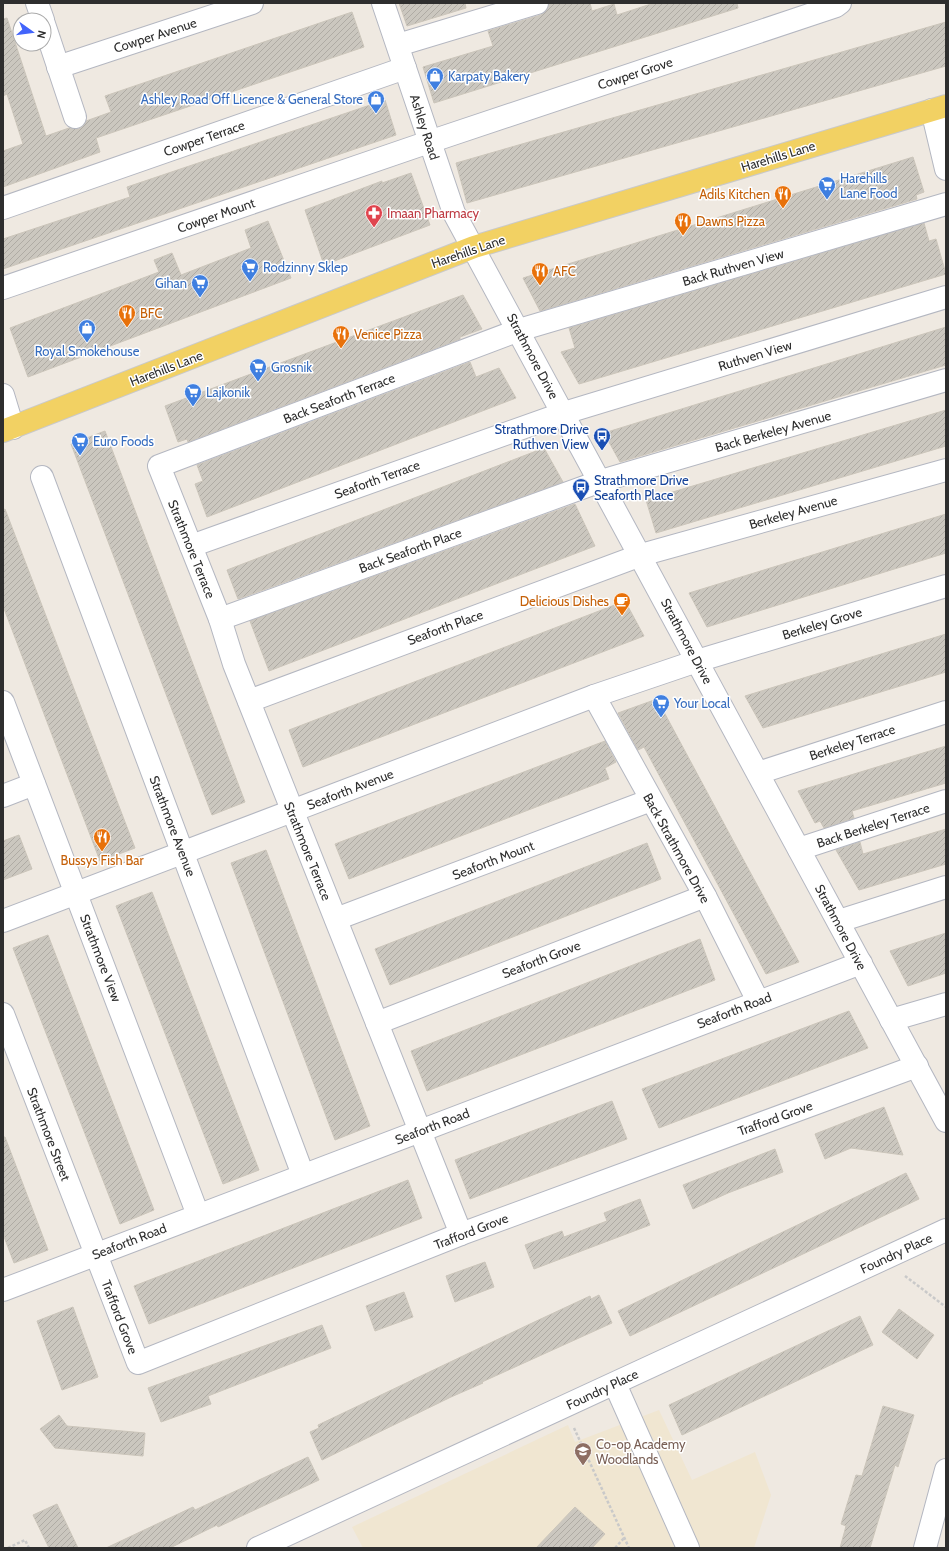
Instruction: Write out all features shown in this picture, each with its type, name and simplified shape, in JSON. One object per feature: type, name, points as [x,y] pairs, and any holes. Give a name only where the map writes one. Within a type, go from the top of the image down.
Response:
[{"type":"main road","name":"Harehills Lane","points":[[8,430],[474,247],[939,108]]},
{"type":"street","name":"Cowper Avenue","points":[[58,67],[252,3]]},
{"type":"street","name":"Ashley Road","points":[[383,3],[454,213],[474,247]]},
{"type":"street","points":[[398,45],[537,3]]},
{"type":"street","name":"Cowper Grove","points":[[429,142],[836,6],[840,3]]},
{"type":"street","points":[[52,49],[75,117]]},
{"type":"street","name":"Cowper Terrace","points":[[3,208],[405,68]]},
{"type":"street","points":[[939,108],[946,169]]},
{"type":"street","name":"Cowper Mount","points":[[3,288],[429,142]]},
{"type":"street","name":"Back Ruthven View","points":[[519,330],[946,204]]},
{"type":"street","name":"Strathmore Drive","points":[[474,247],[946,1121]]},
{"type":"street","name":"Ruthven View","points":[[564,413],[946,297]]},
{"type":"street","name":"Back Seaforth Terrace","points":[[159,466],[519,330]]},
{"type":"street","name":"Back Berkeley Avenue","points":[[601,481],[946,380]]},
{"type":"street","points":[[3,395],[8,430]]},
{"type":"street","name":"Seaforth Terrace","points":[[191,546],[564,413]]},
{"type":"street","name":"Strathmore Terrace","points":[[159,466],[220,619],[234,664],[461,1234]]},
{"type":"street","name":"Berkeley Avenue","points":[[641,555],[946,470]]},
{"type":"street","name":"Strathmore Avenue","points":[[42,477],[304,1175]]},
{"type":"street","name":"Back Seaforth Place","points":[[220,619],[601,481]]},
{"type":"street","name":"Seaforth Place","points":[[249,701],[641,555]]},
{"type":"street","name":"Berkeley Grove","points":[[698,661],[946,586]]},
{"type":"street","name":"Seaforth Avenue","points":[[3,920],[76,894],[292,810],[594,696],[698,661]]},
{"type":"street","name":"Back Strathmore Drive","points":[[594,696],[705,896],[758,1001]]},
{"type":"street","name":"Strathmore View","points":[[4,707],[198,1215]]},
{"type":"street","name":"Berkeley Terrace","points":[[758,772],[946,712]]},
{"type":"street","points":[[3,796],[34,784]]},
{"type":"street","name":"Seaforth Mount","points":[[336,919],[651,800]]},
{"type":"street","name":"Back Berkeley Terrace","points":[[799,849],[946,801]]},
{"type":"street","points":[[838,921],[946,887]]},
{"type":"street","name":"Seaforth Grove","points":[[377,1023],[705,896]]},
{"type":"street","name":"Seaforth Road","points":[[3,1290],[861,962]]},
{"type":"street","points":[[891,1020],[946,1004]]},
{"type":"street","name":"Strathmore Street","points":[[3,1014],[95,1254]]},
{"type":"street","name":"Trafford Grove","points":[[95,1254],[138,1363],[461,1234],[916,1066]]},
{"type":"street","name":"Foundry Place","points":[[258,1548],[946,1230]]},
{"type":"street","points":[[615,1384],[688,1548]]},
{"type":"street","points":[[924,1548],[946,1470]]},
{"type":"path","points":[[882,1259],[946,1307]]},
{"type":"path","points":[[580,1440],[629,1548]]},
{"type":"path","points":[[615,1548],[624,1538]]},
{"type":"path","points":[[8,1548],[25,1540],[29,1548]]},
{"type":"shaded area","name":"Co-op Academy Woodlands","points":[[659,1410],[692,1480],[755,1452],[771,1495],[754,1548],[363,1548],[352,1527],[568,1425],[575,1442]]},
{"type":"building","points":[[399,3],[465,3],[466,8],[407,26]]},
{"type":"building","points":[[549,3],[590,3],[592,11],[614,4],[617,15],[654,3],[737,3],[738,8],[434,103],[423,67],[493,46],[488,31],[541,15],[546,11]]},
{"type":"building","points":[[352,12],[364,47],[96,138],[100,152],[3,187],[3,151],[23,144],[7,94],[3,96],[3,19],[7,18],[12,33],[12,52],[18,52],[46,136],[69,128],[79,129],[86,121],[111,112],[105,96]]},
{"type":"building","points":[[946,22],[946,66],[467,203],[456,163]]},
{"type":"building","points":[[385,100],[396,135],[3,269],[3,239],[130,197],[127,187]]},
{"type":"building","points":[[913,157],[924,192],[916,195],[917,199],[540,311],[523,278]]},
{"type":"building","points":[[411,173],[430,225],[324,265],[305,210],[382,181],[382,183]]},
{"type":"building","points":[[268,221],[291,278],[28,377],[10,328],[159,272],[154,260],[172,253],[181,275],[251,248],[245,230]]},
{"type":"building","points":[[924,223],[929,241],[936,239],[946,274],[579,384],[561,352],[575,348],[569,328]]},
{"type":"building","points":[[463,295],[482,329],[460,337],[460,339],[188,442],[187,439],[178,442],[165,406]]},
{"type":"building","points":[[946,327],[946,365],[620,462],[604,433]]},
{"type":"building","points":[[470,362],[476,377],[499,368],[516,398],[207,517],[195,484],[203,481],[197,465]]},
{"type":"building","points":[[946,410],[946,446],[656,533],[646,500]]},
{"type":"building","points":[[105,431],[245,802],[212,815],[71,444]]},
{"type":"building","points":[[544,448],[563,482],[238,599],[227,570]]},
{"type":"building","points":[[575,504],[595,546],[269,671],[250,621]]},
{"type":"building","points":[[5,509],[135,848],[100,861],[3,606],[3,510]]},
{"type":"building","points":[[946,514],[946,553],[707,627],[689,593]]},
{"type":"building","points":[[625,601],[644,636],[303,767],[289,730]]},
{"type":"building","points":[[946,634],[946,672],[763,728],[745,696]]},
{"type":"building","points":[[657,699],[799,962],[766,974],[644,747],[638,750],[618,713]]},
{"type":"building","points":[[605,741],[616,762],[605,768],[609,779],[349,879],[335,844]]},
{"type":"building","points":[[946,746],[946,783],[852,811],[854,818],[824,828],[820,821],[815,823],[798,791]]},
{"type":"building","points":[[946,829],[946,864],[859,890],[836,850],[860,842],[863,854]]},
{"type":"building","points":[[19,835],[32,869],[3,880],[3,841]]},
{"type":"building","points":[[647,843],[661,879],[390,985],[375,949]]},
{"type":"building","points":[[266,850],[370,1126],[335,1140],[231,863]]},
{"type":"building","points":[[152,892],[259,1170],[223,1184],[116,906]]},
{"type":"building","points":[[946,933],[946,973],[908,986],[890,951]]},
{"type":"building","points":[[48,935],[154,1210],[120,1224],[13,948]]},
{"type":"building","points":[[700,939],[715,980],[427,1091],[411,1051]]},
{"type":"building","points":[[849,1011],[868,1048],[659,1128],[642,1089]]},
{"type":"building","points":[[612,1101],[627,1139],[470,1199],[455,1160]]},
{"type":"building","points":[[884,1107],[903,1155],[851,1148],[825,1159],[815,1134]]},
{"type":"building","points":[[3,1137],[5,1137],[48,1250],[14,1263],[3,1234]]},
{"type":"building","points":[[775,1149],[783,1172],[728,1193],[693,1209],[683,1185]]},
{"type":"building","points":[[906,1173],[919,1199],[630,1336],[618,1311]]},
{"type":"building","points":[[408,1180],[422,1218],[149,1324],[134,1286]]},
{"type":"building","points":[[640,1199],[650,1225],[534,1269],[525,1245],[562,1231],[564,1237],[607,1221],[604,1213]]},
{"type":"building","points":[[485,1262],[494,1287],[455,1302],[446,1276]]},
{"type":"building","points":[[404,1292],[413,1317],[375,1331],[366,1306]]},
{"type":"building","points":[[599,1295],[612,1323],[482,1382],[483,1383],[322,1460],[310,1432],[319,1428],[318,1425],[590,1296],[591,1299]]},
{"type":"building","points":[[73,1307],[98,1377],[62,1390],[37,1321]]},
{"type":"building","points":[[899,1309],[934,1335],[917,1359],[882,1332]]},
{"type":"building","points":[[860,1316],[873,1345],[682,1435],[669,1405]]},
{"type":"building","points":[[322,1325],[331,1348],[208,1396],[211,1404],[161,1422],[148,1388]]},
{"type":"building","points":[[883,1406],[914,1415],[898,1467],[895,1465],[870,1548],[840,1548],[846,1526],[841,1524],[856,1475],[862,1476]]},
{"type":"building","points":[[59,1415],[67,1426],[145,1433],[143,1456],[55,1448],[40,1429]]},
{"type":"building","points":[[308,1457],[319,1480],[218,1527],[217,1525],[170,1548],[106,1548],[193,1507],[195,1510]]},
{"type":"building","points":[[57,1504],[78,1548],[49,1548],[33,1515]]},
{"type":"building","points":[[575,1507],[605,1534],[592,1548],[536,1548]]},
{"type":"place","name":"Karpaty Bakery","points":[[435,91]]},
{"type":"place","name":"Ashley Road Off Licence & General Store","points":[[376,114]]},
{"type":"place","name":"Harehills Lane Food","points":[[827,200]]},
{"type":"place","name":"Adils Kitchen","points":[[783,209]]},
{"type":"place","name":"Imaan Pharmacy","points":[[374,228]]},
{"type":"place","name":"Dawns Pizza","points":[[683,236]]},
{"type":"place","name":"Rodzinny Sklep","points":[[250,282]]},
{"type":"place","name":"AFC","points":[[540,286]]},
{"type":"place","name":"Gihan","points":[[200,298]]},
{"type":"place","name":"BFC","points":[[127,328]]},
{"type":"place","name":"Royal Smokehouse","points":[[87,343]]},
{"type":"place","name":"Venice Pizza","points":[[341,349]]},
{"type":"place","name":"Grosnik","points":[[258,382]]},
{"type":"place","name":"Lajkonik","points":[[193,407]]},
{"type":"place","name":"Strathmore Drive Ruthven View","points":[[602,451]]},
{"type":"place","name":"Euro Foods","points":[[80,456]]},
{"type":"place","name":"Strathmore Drive Seaforth Place","points":[[581,502]]},
{"type":"place","name":"Delicious Dishes","points":[[622,616]]},
{"type":"place","name":"Your Local","points":[[661,718]]},
{"type":"place","name":"Bussys Fish Bar","points":[[102,852]]},
{"type":"place","name":"Co-op Academy Woodlands","points":[[583,1466]]}]
